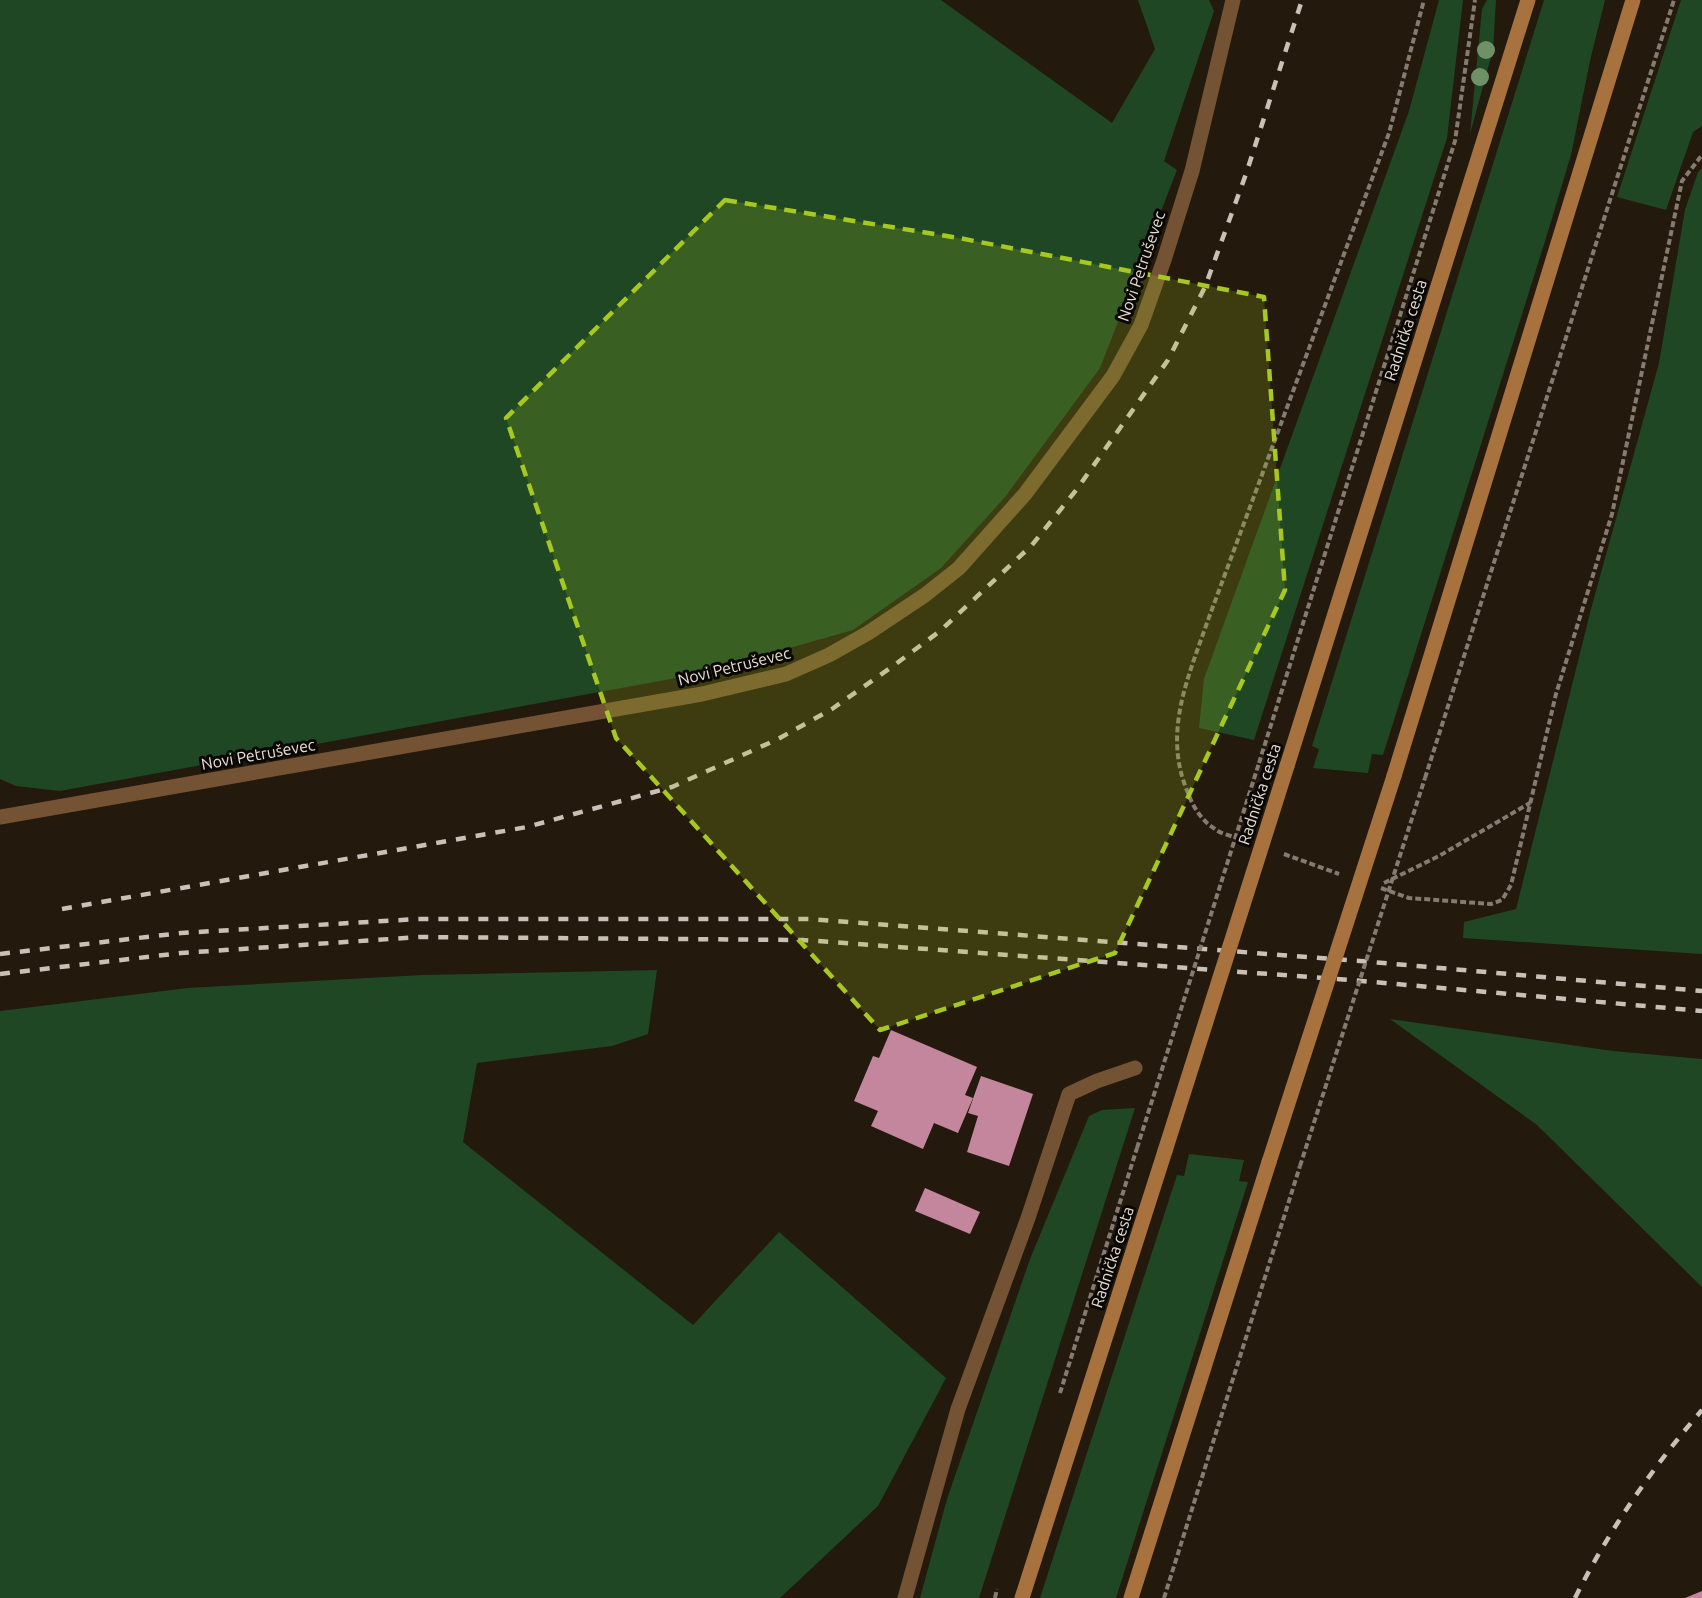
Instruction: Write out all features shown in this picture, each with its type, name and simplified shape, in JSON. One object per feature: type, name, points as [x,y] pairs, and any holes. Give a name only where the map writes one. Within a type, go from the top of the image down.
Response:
[{"type":"main road","name":"Radnička cesta","points":[[1022,1598],[1528,0]]},
{"type":"main road","points":[[1131,1598],[1394,776],[1633,0]]},
{"type":"street","name":"Novi Petruševec","points":[[0,816],[702,694],[786,674],[829,655],[868,633],[959,568],[1025,494],[1113,376],[1141,325],[1164,260],[1191,171],[1233,0]]},
{"type":"street","points":[[905,1598],[958,1409],[1028,1218],[1069,1094],[1097,1081],[1135,1068]]},
{"type":"path","points":[[1248,841],[1215,830],[1194,808],[1182,779],[1175,742],[1183,693],[1216,598],[1389,133],[1424,0]]},
{"type":"path","points":[[1059,1396],[1455,141],[1475,0]]},
{"type":"path","points":[[1164,1598],[1674,0]]},
{"type":"path","points":[[1530,803],[1439,856],[1377,887],[1409,898],[1491,904],[1502,900],[1511,885],[1556,694],[1612,513],[1682,181],[1702,155]]},
{"type":"path","points":[[1280,853],[1345,875]]},
{"type":"path","points":[[995,1598],[998,1587]]},
{"type":"highlighted area","points":[[725,200],[959,238],[1264,297],[1285,590],[1115,953],[880,1030],[616,738],[506,418]]},
{"type":"green space","points":[[0,0],[941,0],[1112,123],[1155,49],[1138,0],[1209,0],[1214,11],[1164,161],[1177,170],[1100,368],[1005,497],[941,568],[853,630],[698,674],[60,791],[16,786],[0,779]]},
{"type":"green space","points":[[1439,0],[1463,0],[1447,138],[1254,740],[1199,728],[1204,679],[1409,111]]},
{"type":"green space","points":[[1487,0],[1496,0],[1493,50],[1470,134],[1482,9]]},
{"type":"green space","points":[[1544,0],[1605,0],[1571,155],[1383,755],[1372,754],[1368,773],[1313,768],[1319,749],[1312,746]]},
{"type":"green space","points":[[1681,0],[1702,0],[1702,126],[1693,132],[1666,210],[1617,197]]},
{"type":"green space","points":[[1702,168],[1702,954],[1463,938],[1464,922],[1516,909],[1591,609],[1659,363],[1685,210],[1698,172]]},
{"type":"green space","points":[[657,970],[648,1034],[612,1046],[477,1063],[463,1142],[693,1325],[779,1232],[946,1378],[878,1506],[780,1598],[0,1598],[0,1011],[188,988],[422,975]]},
{"type":"green space","points":[[1390,1019],[1613,1051],[1702,1059],[1702,1287],[1537,1125]]},
{"type":"green space","points":[[1135,1108],[979,1598],[920,1598],[947,1499],[1030,1259],[1089,1116],[1102,1110]]},
{"type":"green space","points":[[1189,1154],[1244,1160],[1239,1181],[1248,1182],[1116,1598],[1040,1598],[1177,1175],[1184,1176]]},
{"type":"building","points":[[891,1030],[977,1067],[965,1095],[973,1098],[958,1133],[934,1123],[923,1149],[871,1126],[878,1111],[854,1101],[873,1056],[879,1058]]},
{"type":"building","points":[[981,1076],[1033,1094],[1009,1166],[967,1152],[978,1116],[968,1113]]},
{"type":"building","points":[[925,1188],[980,1212],[970,1234],[915,1211]]},
{"type":"building","points":[[1702,1591],[1702,1598],[1685,1598]]},
{"type":"railway","points":[[62,909],[527,827],[672,787],[778,739],[832,709],[893,666],[940,631],[1032,545],[1077,489],[1168,360],[1205,287],[1246,174],[1302,0]]},
{"type":"railway","points":[[0,954],[181,933],[418,919],[810,919],[1360,961],[1702,991]]},
{"type":"railway","points":[[0,974],[181,953],[420,937],[803,940],[1351,980],[1702,1011]]},
{"type":"railway","points":[[1575,1598],[1632,1500],[1702,1410]]}]
